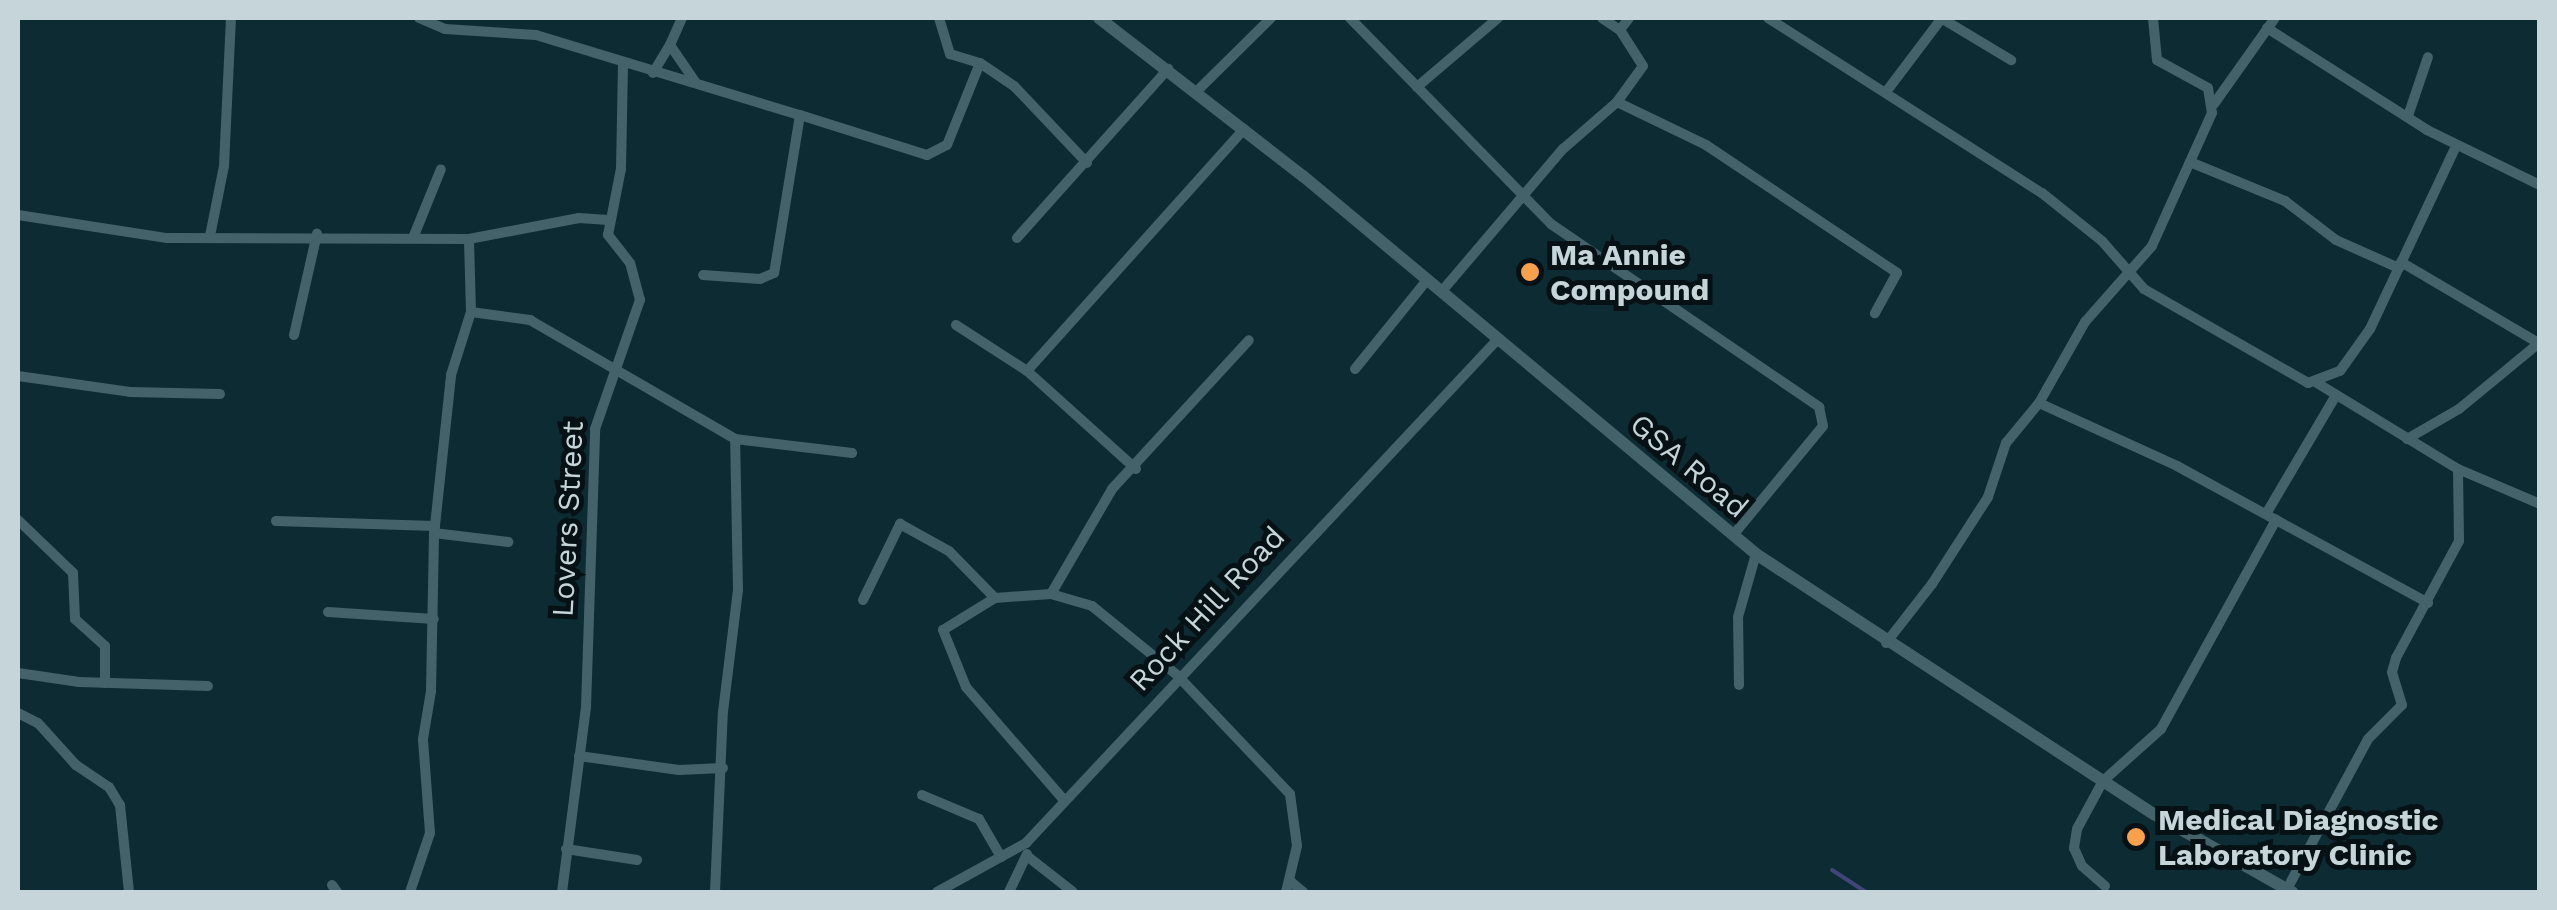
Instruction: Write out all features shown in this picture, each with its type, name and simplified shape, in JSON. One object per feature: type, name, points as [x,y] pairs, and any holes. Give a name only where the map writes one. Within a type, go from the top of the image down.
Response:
[{"type":"street","points":[[210,236],[224,166],[231,18]]},
{"type":"street","points":[[419,18],[445,29],[467,22],[536,36],[927,155],[947,145],[980,62]]},
{"type":"street","points":[[653,73],[682,18]]},
{"type":"street","points":[[939,18],[950,54],[980,62],[1032,100],[1086,164]]},
{"type":"street","name":"GSA Road","points":[[1099,18],[1244,129],[1756,554],[1886,643],[2103,781],[2289,891]]},
{"type":"street","points":[[1196,92],[1271,18]]},
{"type":"street","points":[[1350,18],[1578,246],[1819,407],[1824,426],[1733,535]]},
{"type":"street","points":[[1417,86],[1498,18]]},
{"type":"street","points":[[1442,292],[1523,195],[1617,102],[1642,66],[1620,30],[1602,18]]},
{"type":"street","points":[[1620,30],[1630,18]]},
{"type":"street","points":[[1768,18],[2042,192],[2102,240],[2144,289],[2264,353],[2289,376],[2317,383],[2458,469],[2540,504]]},
{"type":"street","points":[[1886,92],[1942,18],[2010,60]]},
{"type":"street","points":[[2152,18],[2157,60],[2208,88],[2214,104]]},
{"type":"street","points":[[1886,643],[1932,584],[1988,497],[2006,443],[2039,403],[2085,322],[2152,246],[2214,104],[2271,23],[2456,146],[2540,185]]},
{"type":"street","points":[[670,45],[696,84]]},
{"type":"street","points":[[2408,116],[2428,57]]},
{"type":"street","points":[[18,215],[126,234],[469,239],[579,218],[608,220],[621,169],[624,62]]},
{"type":"street","points":[[1017,238],[1168,70]]},
{"type":"street","points":[[1617,102],[1706,145],[1897,273],[1874,313]]},
{"type":"street","points":[[703,275],[760,279],[774,273],[800,116]]},
{"type":"street","points":[[1027,371],[1244,129]]},
{"type":"street","points":[[2317,383],[2348,362],[2400,265],[2456,146]]},
{"type":"street","points":[[2190,162],[2285,202],[2336,240],[2400,265],[2539,344],[2459,409],[2407,439]]},
{"type":"street","points":[[413,238],[441,170]]},
{"type":"street","name":"Lovers Street","points":[[562,892],[593,586],[595,429],[637,317],[640,286],[608,235],[608,220]]},
{"type":"street","points":[[294,335],[317,234]]},
{"type":"street","points":[[410,892],[430,833],[423,739],[434,619],[434,530],[451,375],[471,312],[469,239]]},
{"type":"street","points":[[1355,369],[1427,280]]},
{"type":"street","points":[[471,312],[530,320],[735,439],[852,454]]},
{"type":"street","points":[[956,325],[1027,371],[1136,469]]},
{"type":"street","name":"Rock Hill Road","points":[[936,892],[1026,843],[1177,676],[1498,339]]},
{"type":"street","points":[[1051,594],[1080,535],[1118,482],[1136,469],[1250,340]]},
{"type":"street","points":[[18,376],[130,392],[220,394]]},
{"type":"street","points":[[2105,886],[2082,866],[2074,848],[2103,781],[2161,729],[2336,395]]},
{"type":"street","points":[[2039,403],[2271,517],[2428,604]]},
{"type":"street","points":[[715,892],[723,768],[722,712],[738,590],[735,439]]},
{"type":"street","points":[[2289,891],[2368,739],[2398,713],[2404,697],[2392,672],[2459,541],[2458,469]]},
{"type":"street","points":[[18,520],[73,574],[74,620],[105,646],[104,683]]},
{"type":"street","points":[[276,520],[434,530],[508,542]]},
{"type":"street","points":[[863,600],[900,524],[949,551],[995,598]]},
{"type":"street","points":[[1739,685],[1738,617],[1756,554]]},
{"type":"street","points":[[1064,800],[966,688],[943,630],[995,598],[1051,594],[1092,606],[1177,676],[1290,794],[1297,846],[1288,887],[1303,892]]},
{"type":"street","points":[[328,612],[434,619]]},
{"type":"street","points":[[18,673],[104,683],[208,686]]},
{"type":"street","points":[[18,712],[38,723],[76,765],[109,787],[120,805],[130,892]]},
{"type":"street","points":[[578,756],[679,770],[723,768]]},
{"type":"street","points":[[922,795],[979,819],[1002,857]]},
{"type":"street","points":[[1009,892],[1027,856],[1026,843]]},
{"type":"street","points":[[566,848],[637,860]]},
{"type":"street","points":[[1027,856],[1073,892]]},
{"type":"waterway","points":[[1832,870],[1866,892]]},
{"type":"place","name":"Ma Annie Compound","points":[[1530,272]]},
{"type":"place","name":"Medical Diagnostic Laboratory Clinic","points":[[2136,837]]}]
